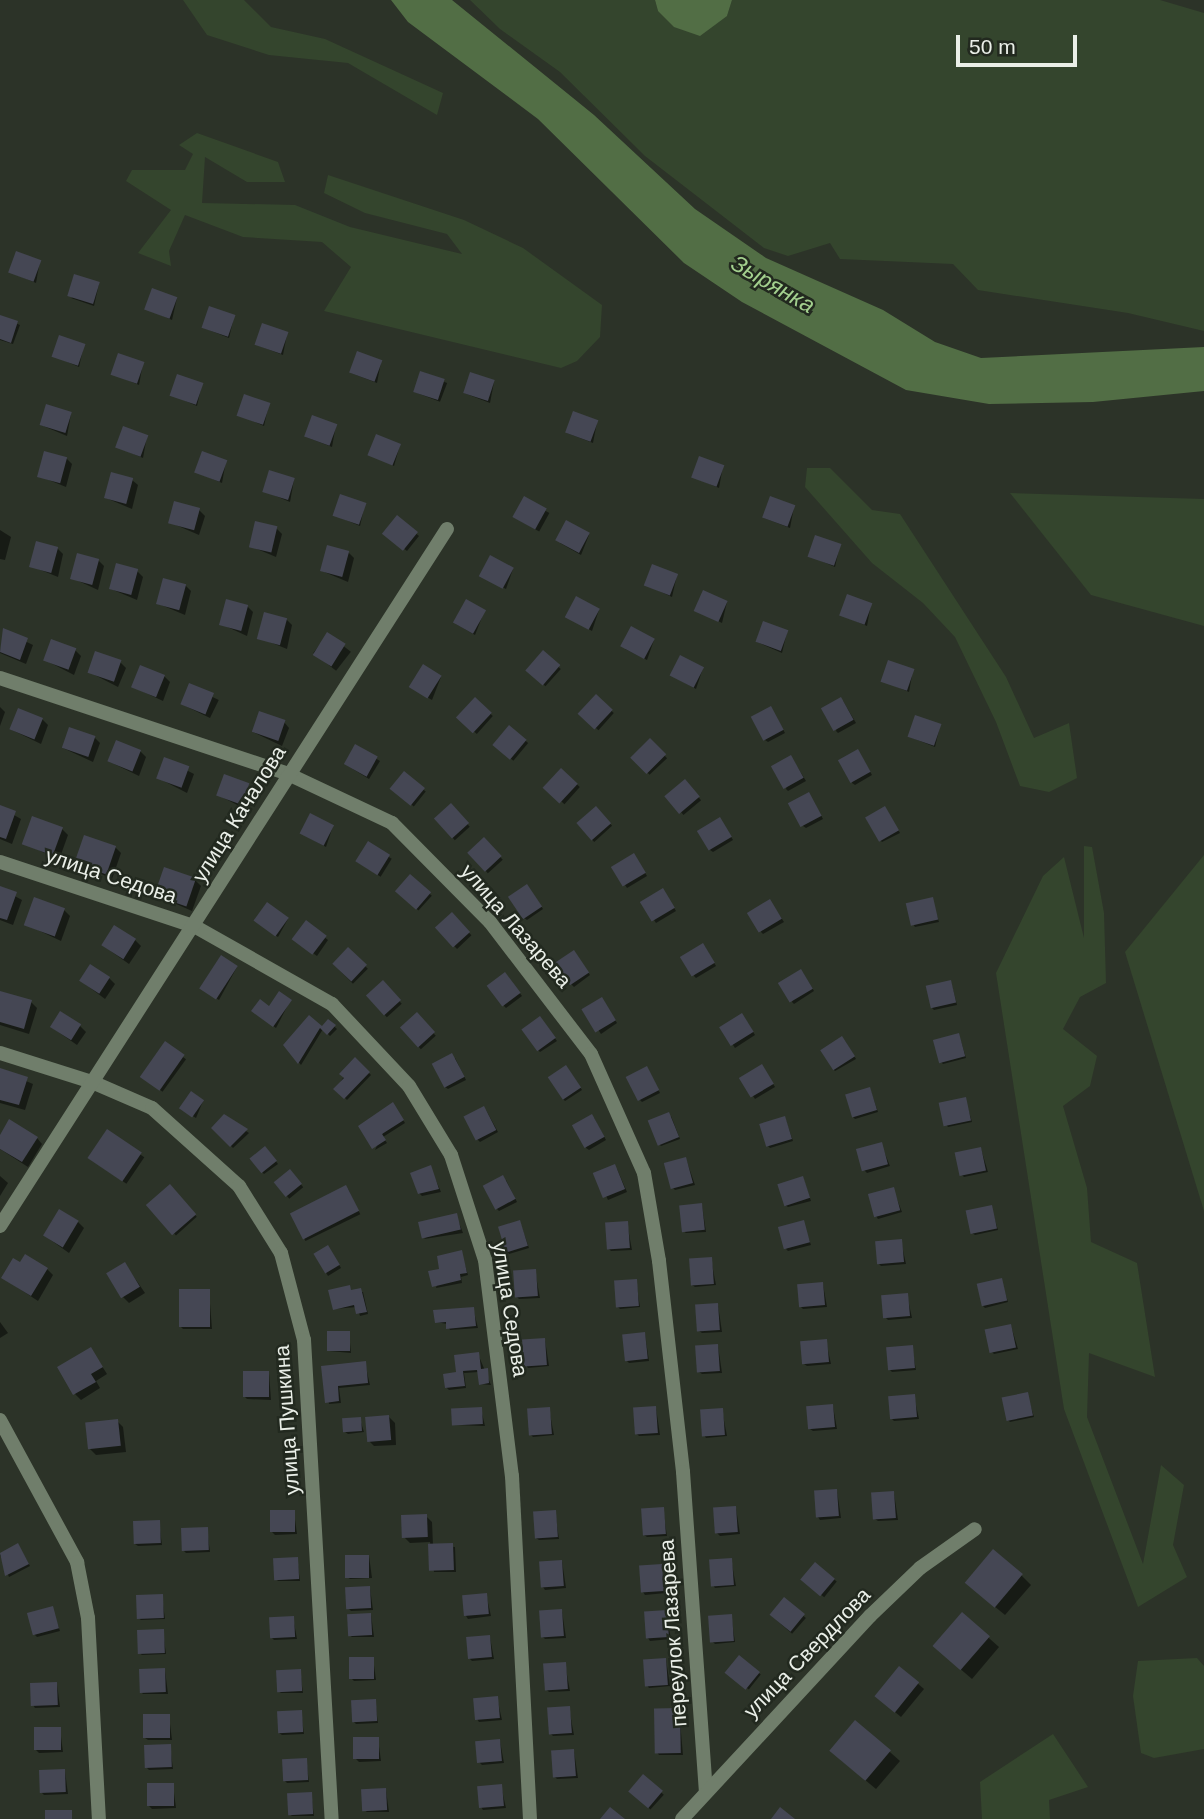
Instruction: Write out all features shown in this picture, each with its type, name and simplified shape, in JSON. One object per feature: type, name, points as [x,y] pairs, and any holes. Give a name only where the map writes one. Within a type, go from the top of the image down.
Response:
[{"type":"street","name":"улица Качалова","points":[[0,1226],[447,529]]},
{"type":"street","name":"улица Лазарева","points":[[0,678],[288,774],[392,823],[490,922],[591,1054],[644,1173],[659,1261],[683,1472]]},
{"type":"street","name":"улица Седова","points":[[0,862],[194,926],[283,972],[332,1004],[409,1086],[451,1155],[485,1260],[512,1476],[530,1819]]},
{"type":"street","name":"улица Пушкина","points":[[0,1054],[92,1082],[152,1108],[239,1186],[281,1253],[304,1340],[332,1819]]},
{"type":"street","points":[[0,1419],[77,1562],[88,1618],[99,1819]]},
{"type":"street","name":"переулок Лазарева","points":[[683,1472],[706,1791]]},
{"type":"street","name":"улица Свердлова","points":[[682,1819],[920,1568],[975,1529]]},
{"type":"shaded area","points":[[183,0],[244,0],[271,27],[325,39],[443,93],[437,115],[348,63],[269,55],[207,35]]},
{"type":"shaded area","points":[[470,0],[655,0],[658,11],[727,16],[732,0],[1160,0],[1204,13],[1204,331],[1128,313],[978,290],[953,264],[840,259],[830,243],[788,256],[764,248],[645,156],[560,72],[500,29]]},
{"type":"shaded area","points":[[197,133],[278,162],[285,182],[247,182],[205,157],[202,203],[295,205],[350,227],[462,254],[447,234],[365,213],[324,193],[328,175],[464,220],[523,248],[602,305],[600,337],[577,361],[561,368],[324,311],[351,267],[322,242],[243,237],[185,215],[169,251],[171,266],[138,253],[171,210],[126,181],[132,170],[185,170],[193,154],[179,145]]},
{"type":"shaded area","points":[[807,468],[830,468],[872,510],[900,514],[1006,677],[1034,738],[1069,723],[1077,778],[1049,792],[1020,786],[996,722],[955,637],[923,603],[872,563],[805,487]]},
{"type":"shaded area","points":[[1010,493],[1204,499],[1204,626],[1091,595]]},
{"type":"shaded area","points":[[1084,846],[1092,847],[1104,913],[1106,983],[1080,997],[1063,1029],[1097,1056],[1090,1086],[1063,1106],[1087,1188],[1091,1242],[1137,1263],[1155,1377],[1089,1353],[1087,1417],[1143,1564],[1161,1465],[1184,1485],[1173,1545],[1187,1577],[1138,1607],[1064,1409],[996,973],[1043,876],[1064,857],[1084,938]]},
{"type":"shaded area","points":[[1204,855],[1204,1211],[1125,952]]},
{"type":"shaded area","points":[[1197,1658],[1204,1666],[1204,1749],[1154,1758],[1141,1753],[1133,1696],[1138,1661]]},
{"type":"shaded area","points":[[1053,1734],[1088,1787],[1049,1800],[1050,1819],[982,1819],[980,1782]]},
{"type":"water","name":"Зырянка","points":[[391,0],[452,0],[594,115],[695,209],[766,258],[883,310],[935,342],[981,358],[1204,347],[1204,391],[1093,402],[989,404],[906,390],[742,302],[684,263],[538,119],[408,22]]},
{"type":"water","points":[[655,0],[732,0],[727,16],[700,36],[674,27],[658,11]]},
{"type":"building","points":[[16,251],[41,260],[34,282],[8,273]]},
{"type":"building","points":[[74,274],[100,282],[93,304],[67,296]]},
{"type":"building","points":[[152,288],[177,297],[170,319],[144,310]]},
{"type":"building","points":[[209,306],[235,315],[228,337],[202,328]]},
{"type":"building","points":[[0,315],[18,321],[11,343],[0,339]]},
{"type":"building","points":[[262,323],[288,332],[281,354],[255,345]]},
{"type":"building","points":[[59,335],[85,344],[78,366],[52,357]]},
{"type":"building","points":[[357,351],[382,360],[375,382],[349,373]]},
{"type":"building","points":[[118,353],[144,362],[137,384],[111,375]]},
{"type":"building","points":[[420,371],[445,379],[438,400],[413,392]]},
{"type":"building","points":[[470,372],[495,380],[488,401],[463,393]]},
{"type":"building","points":[[177,374],[203,383],[196,405],[170,396]]},
{"type":"building","points":[[244,394],[270,403],[263,425],[237,416]]},
{"type":"building","points":[[46,404],[72,412],[65,433],[40,425]]},
{"type":"building","points":[[573,411],[598,420],[591,442],[565,433]]},
{"type":"building","points":[[312,415],[337,424],[330,446],[304,437]]},
{"type":"building","points":[[123,426],[148,435],[141,457],[115,448]]},
{"type":"building","points":[[376,434],[401,444],[392,465],[367,455]]},
{"type":"building","points":[[44,451],[67,457],[60,483],[37,477]]},
{"type":"building","points":[[202,451],[227,460],[220,482],[194,473]]},
{"type":"building","points":[[699,456],[724,465],[717,487],[691,478]]},
{"type":"building","points":[[269,470],[295,478],[288,500],[262,492]]},
{"type":"building","points":[[111,472],[133,478],[126,504],[104,498]]},
{"type":"building","points":[[340,494],[366,503],[359,525],[333,516]]},
{"type":"building","points":[[524,496],[547,509],[535,530],[512,517]]},
{"type":"building","points":[[770,496],[795,505],[788,527],[762,518]]},
{"type":"building","points":[[174,501],[200,508],[194,530],[168,523]]},
{"type":"building","points":[[397,515],[418,532],[403,551],[382,534]]},
{"type":"building","points":[[566,520],[590,533],[579,553],[555,540]]},
{"type":"building","points":[[255,521],[277,526],[271,552],[249,547]]},
{"type":"building","points":[[815,535],[841,544],[834,566],[808,557]]},
{"type":"building","points":[[36,541],[58,547],[51,573],[29,567]]},
{"type":"building","points":[[327,545],[349,551],[342,577],[320,571]]},
{"type":"building","points":[[77,553],[99,559],[92,585],[70,579]]},
{"type":"building","points":[[490,555],[514,568],[503,589],[479,576]]},
{"type":"building","points":[[116,563],[138,569],[131,595],[109,589]]},
{"type":"building","points":[[652,564],[678,574],[670,596],[644,585]]},
{"type":"building","points":[[163,578],[186,584],[179,610],[156,604]]},
{"type":"building","points":[[703,590],[728,601],[718,622],[694,611]]},
{"type":"building","points":[[847,594],[872,603],[865,625],[839,616]]},
{"type":"building","points":[[576,596],[600,609],[589,630],[565,617]]},
{"type":"building","points":[[226,599],[248,605],[241,631],[219,625]]},
{"type":"building","points":[[466,599],[486,610],[473,634],[453,623]]},
{"type":"building","points":[[264,612],[287,618],[280,645],[257,639]]},
{"type":"building","points":[[763,621],[788,630],[781,651],[755,642]]},
{"type":"building","points":[[631,626],[655,639],[644,659],[620,646]]},
{"type":"building","points":[[3,628],[28,638],[20,660],[0,652]]},
{"type":"building","points":[[327,632],[346,644],[331,667],[313,655]]},
{"type":"building","points":[[51,639],[76,648],[69,670],[43,661]]},
{"type":"building","points":[[543,650],[560,665],[543,685],[525,670]]},
{"type":"building","points":[[95,651],[121,660],[114,682],[88,673]]},
{"type":"building","points":[[680,655],[704,667],[694,688],[670,675]]},
{"type":"building","points":[[888,660],[914,669],[907,691],[881,682]]},
{"type":"building","points":[[423,664],[442,676],[427,699],[409,687]]},
{"type":"building","points":[[140,665],[165,675],[156,697],[131,687]]},
{"type":"building","points":[[189,683],[214,693],[205,714],[180,704]]},
{"type":"building","points":[[596,694],[613,710],[594,729],[578,714]]},
{"type":"building","points":[[475,697],[492,713],[473,733],[456,717]]},
{"type":"building","points":[[841,697],[854,720],[833,731],[821,708]]},
{"type":"building","points":[[771,706],[784,730],[763,741],[751,717]]},
{"type":"building","points":[[18,708],[43,718],[34,739],[9,729]]},
{"type":"building","points":[[259,711],[285,720],[278,741],[252,732]]},
{"type":"building","points":[[915,715],[941,724],[934,746],[908,737]]},
{"type":"building","points":[[509,725],[527,740],[510,760],[492,745]]},
{"type":"building","points":[[69,727],[95,736],[88,757],[62,748]]},
{"type":"building","points":[[650,738],[666,754],[646,774],[630,758]]},
{"type":"building","points":[[116,740],[141,750],[132,771],[107,761]]},
{"type":"building","points":[[355,744],[378,757],[367,777],[344,764]]},
{"type":"building","points":[[858,749],[871,772],[850,783],[838,760]]},
{"type":"building","points":[[791,755],[804,778],[783,789],[771,766]]},
{"type":"building","points":[[164,757],[189,766],[182,788],[156,779]]},
{"type":"building","points":[[561,768],[578,784],[559,803],[543,788]]},
{"type":"building","points":[[404,771],[425,788],[411,806],[390,789]]},
{"type":"building","points":[[224,774],[249,783],[242,805],[216,796]]},
{"type":"building","points":[[685,779],[700,797],[679,814],[664,796]]},
{"type":"building","points":[[809,792],[822,816],[800,827],[788,803]]},
{"type":"building","points":[[451,803],[469,823],[452,838],[434,818]]},
{"type":"building","points":[[0,805],[16,811],[6,839],[0,837]]},
{"type":"building","points":[[596,806],[611,823],[591,840],[576,823]]},
{"type":"building","points":[[885,806],[899,830],[879,842],[865,818]]},
{"type":"building","points":[[310,813],[334,825],[324,846],[300,833]]},
{"type":"building","points":[[32,816],[63,827],[53,855],[22,844]]},
{"type":"building","points":[[720,817],[732,837],[709,851],[697,831]]},
{"type":"building","points":[[84,835],[116,846],[106,874],[74,863]]},
{"type":"building","points":[[484,837],[502,856],[485,872],[467,853]]},
{"type":"building","points":[[368,841],[390,855],[377,875],[355,861]]},
{"type":"building","points":[[634,853],[646,873],[623,887],[611,867]]},
{"type":"building","points":[[164,867],[196,878],[186,906],[154,895]]},
{"type":"building","points":[[410,874],[431,892],[416,910],[395,891]]},
{"type":"building","points":[[527,884],[542,906],[523,919],[508,897]]},
{"type":"building","points":[[0,886],[17,892],[7,920],[0,918]]},
{"type":"building","points":[[663,888],[675,908],[652,922],[640,902]]},
{"type":"building","points":[[34,897],[65,908],[55,936],[24,925]]},
{"type":"building","points":[[933,897],[938,919],[911,926],[906,903]]},
{"type":"building","points":[[770,899],[782,919],[759,933],[747,913]]},
{"type":"building","points":[[267,902],[289,918],[275,936],[253,921]]},
{"type":"building","points":[[452,912],[470,932],[453,947],[435,927]]},
{"type":"building","points":[[306,920],[327,936],[312,955],[292,939]]},
{"type":"building","points":[[114,925],[136,939],[123,959],[101,945]]},
{"type":"building","points":[[703,943],[715,963],[692,977],[680,957]]},
{"type":"building","points":[[348,947],[367,965],[351,982],[332,964]]},
{"type":"building","points":[[574,950],[589,972],[570,985],[555,963]]},
{"type":"building","points":[[221,955],[238,966],[216,999],[199,989]]},
{"type":"building","points":[[90,964],[110,977],[99,994],[79,981]]},
{"type":"building","points":[[801,969],[813,989],[790,1003],[778,983]]},
{"type":"building","points":[[505,972],[521,993],[502,1007],[487,986]]},
{"type":"building","points":[[383,980],[401,1000],[384,1015],[366,995]]},
{"type":"building","points":[[951,980],[956,1002],[931,1008],[926,986]]},
{"type":"building","points":[[0,991],[32,1000],[24,1029],[0,1022]]},
{"type":"building","points":[[279,991],[292,1000],[273,1027],[251,1011],[260,999],[269,1006]]},
{"type":"building","points":[[602,997],[616,1020],[595,1033],[581,1009]]},
{"type":"building","points":[[60,1011],[81,1024],[71,1040],[50,1027]]},
{"type":"building","points":[[417,1012],[435,1032],[418,1047],[400,1027]]},
{"type":"building","points":[[742,1013],[754,1032],[731,1046],[719,1027]]},
{"type":"building","points":[[309,1015],[322,1026],[328,1019],[336,1025],[327,1035],[320,1028],[298,1064],[283,1045]]},
{"type":"building","points":[[540,1016],[556,1038],[537,1051],[521,1030]]},
{"type":"building","points":[[959,1033],[965,1056],[939,1063],[933,1040]]},
{"type":"building","points":[[842,1036],[855,1056],[833,1070],[820,1050]]},
{"type":"building","points":[[165,1041],[185,1055],[159,1091],[140,1077]]},
{"type":"building","points":[[452,1053],[465,1077],[444,1088],[432,1064]]},
{"type":"building","points":[[355,1057],[370,1072],[344,1099],[333,1089],[344,1078],[339,1074]]},
{"type":"building","points":[[762,1064],[774,1084],[751,1098],[739,1078]]},
{"type":"building","points":[[566,1065],[581,1087],[563,1100],[548,1077]]},
{"type":"building","points":[[647,1066],[659,1090],[638,1101],[626,1077]]},
{"type":"building","points":[[0,1068],[28,1077],[19,1105],[0,1100]]},
{"type":"building","points":[[870,1087],[877,1110],[852,1118],[845,1095]]},
{"type":"building","points":[[191,1091],[204,1100],[192,1117],[179,1108]]},
{"type":"building","points":[[966,1097],[971,1120],[944,1126],[939,1103]]},
{"type":"building","points":[[393,1102],[404,1120],[382,1134],[386,1140],[372,1149],[358,1126]]},
{"type":"building","points":[[484,1106],[496,1130],[476,1140],[464,1116]]},
{"type":"building","points":[[669,1112],[679,1137],[658,1146],[648,1121]]},
{"type":"building","points":[[224,1114],[248,1129],[230,1147],[211,1128]]},
{"type":"building","points":[[592,1114],[605,1137],[584,1148],[572,1125]]},
{"type":"building","points":[[785,1116],[792,1139],[766,1147],[759,1124]]},
{"type":"building","points":[[9,1119],[38,1137],[22,1162],[0,1149],[0,1135]]},
{"type":"building","points":[[107,1129],[142,1152],[122,1182],[87,1158]]},
{"type":"building","points":[[882,1142],[888,1164],[862,1171],[856,1149]]},
{"type":"building","points":[[265,1146],[277,1161],[261,1173],[249,1159]]},
{"type":"building","points":[[981,1147],[986,1170],[960,1176],[955,1153]]},
{"type":"building","points":[[686,1157],[693,1183],[671,1189],[664,1163]]},
{"type":"building","points":[[615,1164],[625,1189],[603,1198],[593,1173]]},
{"type":"building","points":[[431,1165],[439,1189],[418,1194],[410,1173]]},
{"type":"building","points":[[290,1169],[302,1184],[286,1197],[274,1182]]},
{"type":"building","points":[[503,1175],[516,1199],[495,1210],[483,1186]]},
{"type":"building","points":[[803,1176],[810,1198],[784,1206],[777,1184]]},
{"type":"building","points":[[170,1184],[196,1214],[172,1235],[146,1205]]},
{"type":"building","points":[[346,1185],[359,1211],[303,1239],[290,1214]]},
{"type":"building","points":[[894,1187],[900,1210],[874,1217],[868,1194]]},
{"type":"building","points":[[702,1203],[705,1230],[682,1232],[679,1205]]},
{"type":"building","points":[[992,1205],[997,1228],[971,1234],[966,1211]]},
{"type":"building","points":[[59,1209],[79,1221],[63,1247],[43,1236]]},
{"type":"building","points":[[457,1213],[461,1230],[422,1239],[418,1222]]},
{"type":"building","points":[[520,1220],[528,1246],[506,1253],[498,1227]]},
{"type":"building","points":[[804,1220],[810,1242],[784,1249],[778,1227]]},
{"type":"building","points":[[628,1221],[630,1248],[607,1250],[605,1223]]},
{"type":"building","points":[[902,1239],[904,1262],[877,1264],[875,1241]]},
{"type":"building","points":[[328,1245],[340,1265],[325,1273],[313,1254]]},
{"type":"building","points":[[462,1250],[467,1273],[460,1274],[461,1280],[432,1287],[428,1271],[439,1269],[437,1256]]},
{"type":"building","points":[[25,1254],[48,1268],[31,1296],[1,1278],[13,1258],[20,1262]]},
{"type":"building","points":[[712,1257],[714,1284],[691,1286],[689,1259]]},
{"type":"building","points":[[125,1262],[140,1287],[121,1298],[106,1273]]},
{"type":"building","points":[[536,1269],[538,1296],[515,1298],[513,1271]]},
{"type":"building","points":[[1002,1278],[1007,1300],[982,1306],[977,1284]]},
{"type":"building","points":[[637,1279],[639,1306],[616,1308],[614,1281]]},
{"type":"building","points":[[823,1282],[825,1305],[799,1307],[797,1284]]},
{"type":"building","points":[[350,1285],[351,1290],[361,1288],[367,1312],[356,1314],[354,1305],[333,1310],[328,1290]]},
{"type":"building","points":[[179,1289],[210,1289],[210,1327],[179,1327]]},
{"type":"building","points":[[908,1293],[910,1316],[883,1318],[881,1295]]},
{"type":"building","points":[[718,1303],[720,1330],[697,1332],[695,1305]]},
{"type":"building","points":[[474,1307],[476,1326],[446,1329],[446,1322],[435,1323],[433,1310]]},
{"type":"building","points":[[1011,1324],[1016,1347],[990,1353],[985,1330]]},
{"type":"building","points":[[327,1331],[350,1331],[350,1351],[327,1351]]},
{"type":"building","points":[[645,1332],[648,1359],[625,1361],[622,1334]]},
{"type":"building","points":[[545,1338],[547,1365],[524,1367],[522,1340]]},
{"type":"building","points":[[827,1339],[829,1362],[802,1364],[800,1341]]},
{"type":"building","points":[[718,1344],[720,1371],[697,1373],[695,1346]]},
{"type":"building","points":[[913,1345],[915,1368],[888,1370],[886,1347]]},
{"type":"building","points":[[91,1347],[103,1367],[91,1374],[96,1382],[73,1395],[57,1367]]},
{"type":"building","points":[[479,1352],[481,1369],[488,1368],[489,1383],[479,1385],[477,1370],[463,1371],[465,1386],[445,1388],[443,1374],[456,1372],[454,1355]]},
{"type":"building","points":[[366,1361],[368,1383],[338,1386],[339,1401],[325,1403],[321,1366]]},
{"type":"building","points":[[243,1371],[269,1371],[269,1397],[243,1397]]},
{"type":"building","points":[[1028,1392],[1033,1415],[1007,1421],[1002,1398]]},
{"type":"building","points":[[915,1394],[917,1417],[890,1419],[888,1396]]},
{"type":"building","points":[[833,1404],[835,1427],[808,1429],[806,1406]]},
{"type":"building","points":[[656,1406],[658,1433],[635,1435],[633,1408]]},
{"type":"building","points":[[482,1407],[483,1424],[452,1426],[451,1409]]},
{"type":"building","points":[[550,1407],[552,1434],[529,1436],[527,1409]]},
{"type":"building","points":[[723,1408],[725,1435],[702,1437],[700,1410]]},
{"type":"building","points":[[389,1415],[391,1440],[367,1442],[365,1417]]},
{"type":"building","points":[[361,1417],[362,1431],[343,1432],[342,1418]]},
{"type":"building","points":[[118,1419],[121,1446],[88,1449],[85,1422]]},
{"type":"building","points":[[837,1489],[839,1516],[816,1518],[814,1491]]},
{"type":"building","points":[[894,1491],[896,1518],[873,1520],[871,1493]]},
{"type":"building","points":[[736,1506],[738,1532],[715,1534],[713,1508]]},
{"type":"building","points":[[664,1507],[666,1534],[643,1536],[641,1509]]},
{"type":"building","points":[[270,1510],[295,1510],[295,1532],[270,1532]]},
{"type":"building","points":[[556,1510],[558,1537],[535,1539],[533,1512]]},
{"type":"building","points":[[427,1514],[428,1537],[402,1538],[401,1515]]},
{"type":"building","points":[[160,1520],[161,1543],[134,1544],[133,1521]]},
{"type":"building","points":[[208,1527],[209,1550],[182,1551],[181,1528]]},
{"type":"building","points":[[18,1543],[29,1564],[5,1576],[0,1553]]},
{"type":"building","points":[[453,1543],[454,1570],[429,1571],[428,1544]]},
{"type":"building","points":[[993,1549],[1023,1574],[995,1608],[965,1583]]},
{"type":"building","points":[[345,1555],[369,1555],[369,1578],[345,1578]]},
{"type":"building","points":[[298,1557],[299,1579],[274,1580],[273,1558]]},
{"type":"building","points":[[732,1558],[734,1585],[711,1587],[709,1560]]},
{"type":"building","points":[[562,1560],[564,1586],[541,1588],[539,1562]]},
{"type":"building","points":[[815,1562],[835,1579],[820,1596],[800,1580]]},
{"type":"building","points":[[662,1564],[664,1591],[641,1593],[639,1566]]},
{"type":"building","points":[[370,1586],[371,1608],[346,1609],[345,1587]]},
{"type":"building","points":[[487,1593],[489,1614],[464,1616],[462,1595]]},
{"type":"building","points":[[163,1594],[164,1618],[137,1619],[136,1595]]},
{"type":"building","points":[[784,1597],[805,1614],[791,1632],[770,1615]]},
{"type":"building","points":[[53,1606],[59,1628],[33,1635],[27,1613]]},
{"type":"building","points":[[562,1609],[564,1636],[541,1638],[539,1611]]},
{"type":"building","points":[[667,1610],[669,1637],[646,1639],[644,1612]]},
{"type":"building","points":[[962,1612],[990,1636],[960,1670],[932,1646]]},
{"type":"building","points":[[371,1613],[372,1635],[348,1636],[347,1614]]},
{"type":"building","points":[[732,1614],[734,1641],[710,1643],[708,1616]]},
{"type":"building","points":[[294,1616],[295,1637],[270,1638],[269,1617]]},
{"type":"building","points":[[164,1629],[165,1653],[138,1654],[137,1630]]},
{"type":"building","points":[[490,1635],[492,1657],[468,1659],[466,1637]]},
{"type":"building","points":[[739,1655],[760,1672],[746,1690],[725,1673]]},
{"type":"building","points":[[349,1657],[374,1657],[374,1679],[349,1679]]},
{"type":"building","points":[[666,1658],[668,1685],[645,1687],[643,1660]]},
{"type":"building","points":[[566,1662],[568,1689],[545,1691],[543,1664]]},
{"type":"building","points":[[899,1666],[919,1682],[895,1713],[874,1696]]},
{"type":"building","points":[[165,1668],[166,1692],[140,1693],[139,1669]]},
{"type":"building","points":[[301,1669],[302,1691],[277,1692],[276,1670]]},
{"type":"building","points":[[57,1682],[58,1705],[31,1706],[30,1683]]},
{"type":"building","points":[[498,1696],[500,1718],[475,1720],[473,1698]]},
{"type":"building","points":[[376,1699],[377,1721],[352,1722],[351,1700]]},
{"type":"building","points":[[570,1706],[572,1733],[549,1735],[547,1708]]},
{"type":"building","points":[[654,1708],[680,1708],[681,1753],[655,1753]]},
{"type":"building","points":[[302,1710],[303,1732],[278,1733],[277,1711]]},
{"type":"building","points":[[143,1714],[170,1714],[170,1738],[143,1738]]},
{"type":"building","points":[[855,1720],[891,1750],[865,1781],[829,1751]]},
{"type":"building","points":[[34,1727],[61,1727],[61,1750],[34,1750]]},
{"type":"building","points":[[353,1737],[379,1737],[379,1759],[353,1759]]},
{"type":"building","points":[[500,1739],[502,1761],[477,1763],[475,1741]]},
{"type":"building","points":[[171,1744],[172,1767],[145,1768],[144,1745]]},
{"type":"building","points":[[574,1749],[576,1776],[553,1778],[551,1751]]},
{"type":"building","points":[[307,1758],[308,1780],[283,1781],[282,1759]]},
{"type":"building","points":[[65,1769],[66,1792],[40,1793],[39,1770]]},
{"type":"building","points":[[643,1774],[663,1791],[648,1808],[628,1792]]},
{"type":"building","points":[[147,1783],[174,1783],[174,1806],[147,1806]]},
{"type":"building","points":[[502,1784],[504,1806],[479,1808],[477,1786]]},
{"type":"building","points":[[386,1788],[387,1810],[362,1811],[361,1789]]},
{"type":"building","points":[[312,1792],[313,1814],[288,1815],[287,1793]]},
{"type":"building","points":[[610,1807],[625,1819],[600,1819]]},
{"type":"building","points":[[780,1807],[795,1819],[771,1819]]},
{"type":"building","points":[[45,1810],[72,1810],[72,1819],[45,1819]]}]
